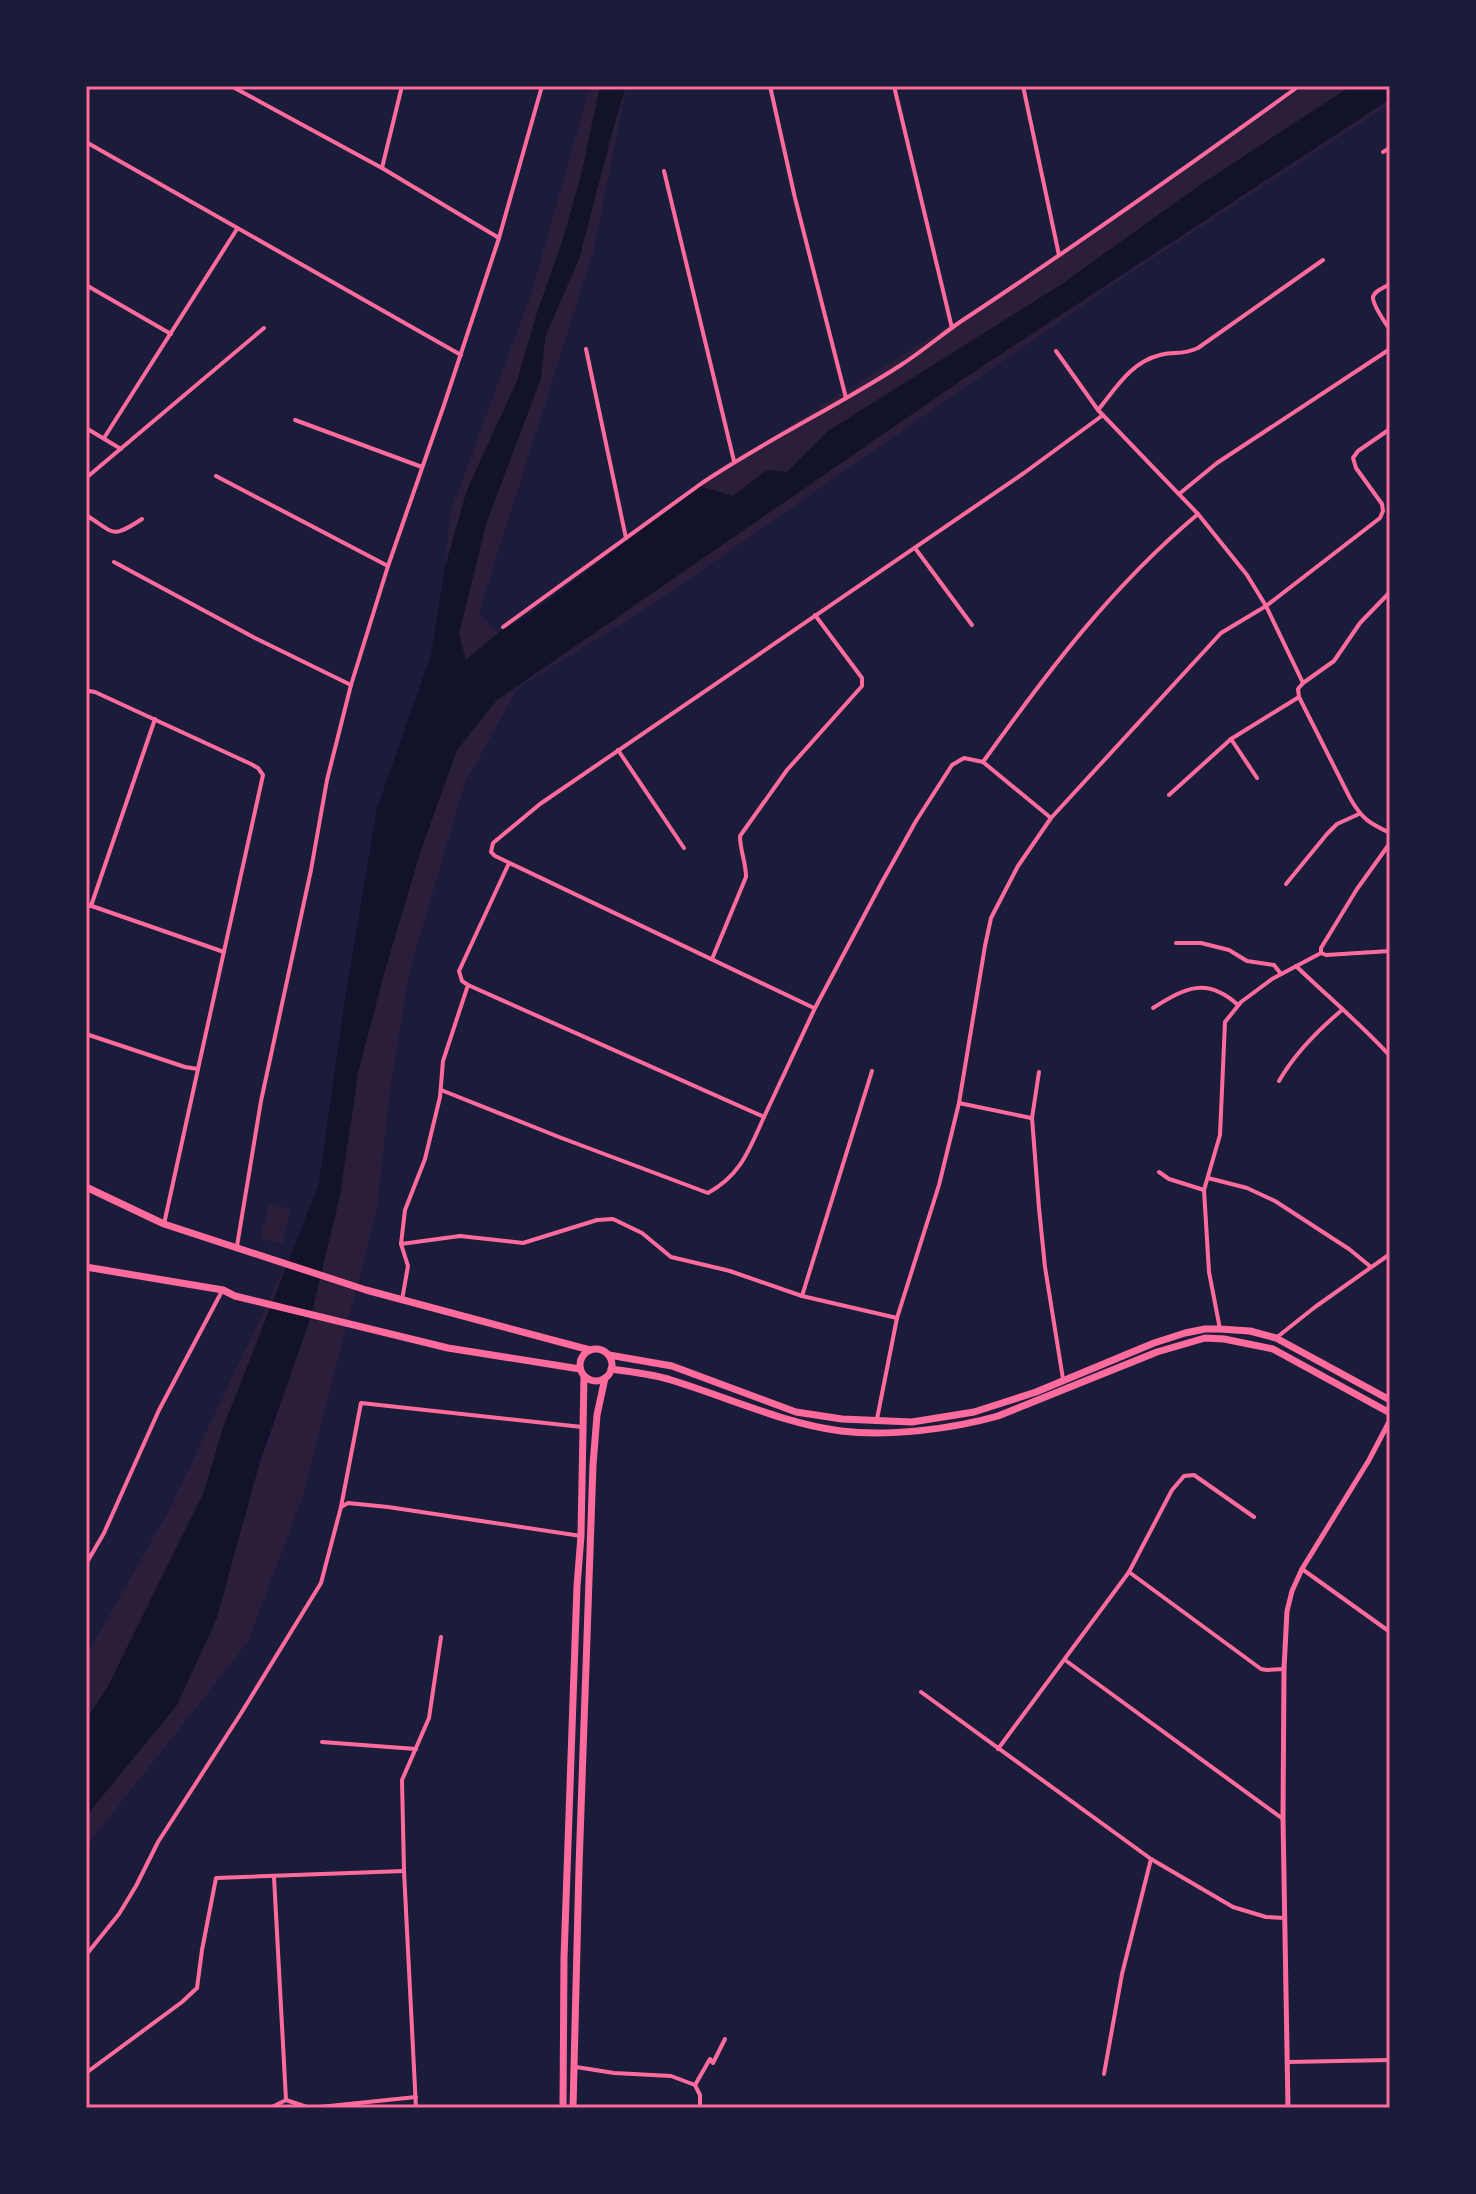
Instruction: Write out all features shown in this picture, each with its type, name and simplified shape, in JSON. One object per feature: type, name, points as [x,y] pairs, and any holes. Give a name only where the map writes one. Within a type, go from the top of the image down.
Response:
[{"type":"main road","points":[[86,1187],[164,1224],[366,1290],[590,1350],[600,1350],[609,1355],[672,1366],[796,1412],[842,1419],[912,1422],[965,1414],[1036,1392],[1154,1343],[1205,1329],[1250,1331],[1276,1338],[1390,1400]]},
{"type":"main road","points":[[86,1267],[223,1290],[235,1296],[448,1348],[582,1372],[596,1381],[605,1378]]},
{"type":"main road","points":[[611,1369],[669,1379],[754,1409],[841,1431],[913,1431],[998,1416],[1157,1352],[1205,1338],[1224,1339],[1273,1349],[1390,1413]]},
{"type":"main road","points":[[563,2108],[564,1958],[584,1428],[582,1372],[583,1356],[590,1350]]},
{"type":"main road","points":[[573,2108],[593,1465],[597,1415],[605,1378],[612,1364],[609,1355]]},
{"type":"street","points":[[231,86],[382,168],[499,238]]},
{"type":"street","points":[[382,168],[402,86]]},
{"type":"street","points":[[236,1248],[261,1101],[311,870],[327,780],[351,685],[499,238],[542,86]]},
{"type":"street","points":[[770,86],[846,398]]},
{"type":"street","points":[[894,86],[952,328]]},
{"type":"street","points":[[1023,86],[1059,255]]},
{"type":"street","points":[[503,627],[734,461],[903,364],[1299,86]]},
{"type":"street","points":[[86,142],[461,355]]},
{"type":"street","points":[[1383,152],[1390,148]]},
{"type":"street","points":[[664,171],[734,461]]},
{"type":"street","points":[[104,438],[237,229]]},
{"type":"street","points":[[1098,410],[1131,370],[1145,360],[1165,354],[1184,355],[1198,348],[1323,260]]},
{"type":"street","points":[[1390,284],[1373,297],[1390,330]]},
{"type":"street","points":[[86,285],[171,334]]},
{"type":"street","points":[[86,478],[264,328]]},
{"type":"street","points":[[586,349],[626,538]]},
{"type":"street","points":[[1179,494],[1217,463],[1390,349]]},
{"type":"street","points":[[1056,351],[1098,410],[1198,514],[1247,575],[1266,606],[1303,683]]},
{"type":"street","points":[[815,1008],[495,856],[491,852],[493,843],[540,804],[915,548],[1103,415]]},
{"type":"street","points":[[295,420],[422,467]]},
{"type":"street","points":[[86,428],[121,449]]},
{"type":"street","points":[[876,1421],[897,1318],[939,1185],[959,1103],[991,918],[1018,866],[1051,818],[1221,633],[1266,606],[1380,518],[1382,504],[1356,468],[1353,458],[1358,451],[1390,429]]},
{"type":"street","points":[[216,476],[388,566]]},
{"type":"street","points":[[983,762],[1050,669],[1085,627],[1159,547],[1198,514]]},
{"type":"street","points":[[86,515],[115,533],[142,519]]},
{"type":"street","points":[[915,548],[972,625]]},
{"type":"street","points":[[114,562],[255,638],[351,685]]},
{"type":"street","points":[[1389,594],[1360,623],[1334,661],[1298,689],[1299,697],[1359,814],[1370,824],[1390,833]]},
{"type":"street","points":[[712,959],[746,877],[740,836],[787,770],[862,686],[862,678],[815,615]]},
{"type":"street","points":[[86,693],[95,692],[155,719],[251,764],[263,775],[164,1224]]},
{"type":"street","points":[[1169,795],[1231,739],[1299,697]]},
{"type":"street","points":[[155,719],[89,905],[224,952]]},
{"type":"street","points":[[1231,739],[1257,778]]},
{"type":"street","points":[[618,750],[684,848]]},
{"type":"street","points":[[441,1090],[708,1193],[720,1187],[741,1167],[815,1008],[916,821],[952,765],[964,758],[983,762],[1051,818]]},
{"type":"street","points":[[1286,884],[1337,824],[1359,814]]},
{"type":"street","points":[[1321,953],[1321,948],[1357,889],[1390,843]]},
{"type":"street","points":[[509,863],[459,971],[462,981],[764,1117]]},
{"type":"street","points":[[1176,943],[1201,943],[1229,950],[1247,961],[1274,965],[1281,974]]},
{"type":"street","points":[[1220,1329],[1209,1272],[1204,1190],[1220,1135],[1225,1022],[1238,1005],[1281,974],[1321,953],[1390,951]]},
{"type":"street","points":[[1296,966],[1390,1056]]},
{"type":"street","points":[[402,1300],[408,1266],[401,1244],[405,1210],[425,1159],[441,1090],[443,1061],[468,985]]},
{"type":"street","points":[[1153,1008],[1198,986],[1220,991],[1238,1005]]},
{"type":"street","points":[[1279,1081],[1290,1061],[1315,1032],[1342,1010]]},
{"type":"street","points":[[86,1034],[198,1069]]},
{"type":"street","points":[[802,1296],[872,1071]]},
{"type":"street","points":[[1039,1072],[1032,1118],[1045,1267],[1063,1379]]},
{"type":"street","points":[[959,1103],[1032,1118]]},
{"type":"street","points":[[1159,1172],[1169,1179],[1204,1190]]},
{"type":"street","points":[[1208,1178],[1247,1188],[1275,1201],[1371,1267]]},
{"type":"street","points":[[401,1244],[460,1236],[523,1243],[597,1220],[613,1219],[642,1233],[671,1257],[730,1271],[802,1296],[897,1318]]},
{"type":"street","points":[[1276,1338],[1390,1254]]},
{"type":"street","points":[[86,1564],[104,1533],[159,1410],[223,1290]]},
{"type":"street","points":[[86,1955],[119,1914],[158,1842],[321,1583],[341,1507],[361,1403],[584,1428]]},
{"type":"street","points":[[1288,2108],[1283,1819],[1287,1611],[1302,1569],[1390,1420]]},
{"type":"street","points":[[998,1749],[1129,1572],[1172,1490],[1184,1476],[1194,1475],[1254,1517]]},
{"type":"street","points":[[341,1507],[348,1503],[388,1507],[581,1536]]},
{"type":"street","points":[[1302,1569],[1390,1632]]},
{"type":"street","points":[[1129,1572],[1261,1669],[1284,1669]]},
{"type":"street","points":[[416,2108],[402,1780],[429,1718],[441,1637]]},
{"type":"street","points":[[1065,1660],[1283,1819]]},
{"type":"street","points":[[921,1692],[1151,1859],[1233,1907],[1251,1914],[1285,1918]]},
{"type":"street","points":[[322,1742],[416,1749]]},
{"type":"street","points":[[1104,2074],[1122,1974],[1151,1859]]},
{"type":"street","points":[[86,2073],[170,2012],[197,1988],[216,1878],[404,1871]]},
{"type":"street","points":[[274,1877],[286,2100]]},
{"type":"street","points":[[695,2085],[710,2059],[713,2063],[725,2039]]},
{"type":"street","points":[[1287,2062],[1390,2060]]},
{"type":"street","points":[[573,2067],[671,2076],[695,2085],[700,2095],[700,2108]]},
{"type":"street","points":[[270,2108],[286,2100],[310,2108],[416,2097]]},
{"type":"shaded area","points":[[590,86],[600,86],[581,176],[562,242],[517,381],[467,490],[445,567],[450,513],[532,291]]},
{"type":"shaded area","points":[[600,86],[626,86],[579,259],[545,337],[541,378],[486,524],[459,634],[466,660],[498,633],[533,612],[699,486],[733,496],[767,470],[787,472],[828,431],[1062,284],[1200,185],[1351,86],[1390,86],[1390,99],[969,375],[497,700],[457,750],[421,850],[383,977],[358,1073],[340,1195],[311,1316],[260,1461],[217,1618],[177,1705],[86,1816],[86,1720],[108,1686],[204,1492],[223,1428],[319,1183],[345,999],[377,808],[431,655],[445,567],[467,490],[517,381],[562,242],[581,176]]},
{"type":"shaded area","points":[[623,86],[627,86],[593,253],[479,612],[498,633],[466,660],[458,634],[486,524],[541,378],[545,337],[579,259]]},
{"type":"shaded area","points":[[1305,86],[1351,86],[1200,185],[1062,284],[828,431],[786,472],[767,470],[733,496],[699,486],[760,444],[1056,259]]},
{"type":"shaded area","points":[[1390,99],[1390,104],[1117,282],[649,607],[518,688],[465,783],[409,973],[390,1092],[377,1208],[303,1496],[248,1642],[86,1847],[86,1816],[177,1705],[311,1316],[340,1195],[358,1073],[421,850],[457,750],[497,700],[726,539],[969,375]]},
{"type":"shaded area","points":[[269,1203],[291,1209],[282,1244],[260,1239]]},
{"type":"shaded area","points":[[291,1253],[223,1428],[204,1492],[108,1686],[86,1720],[86,1656],[169,1510]]}]
